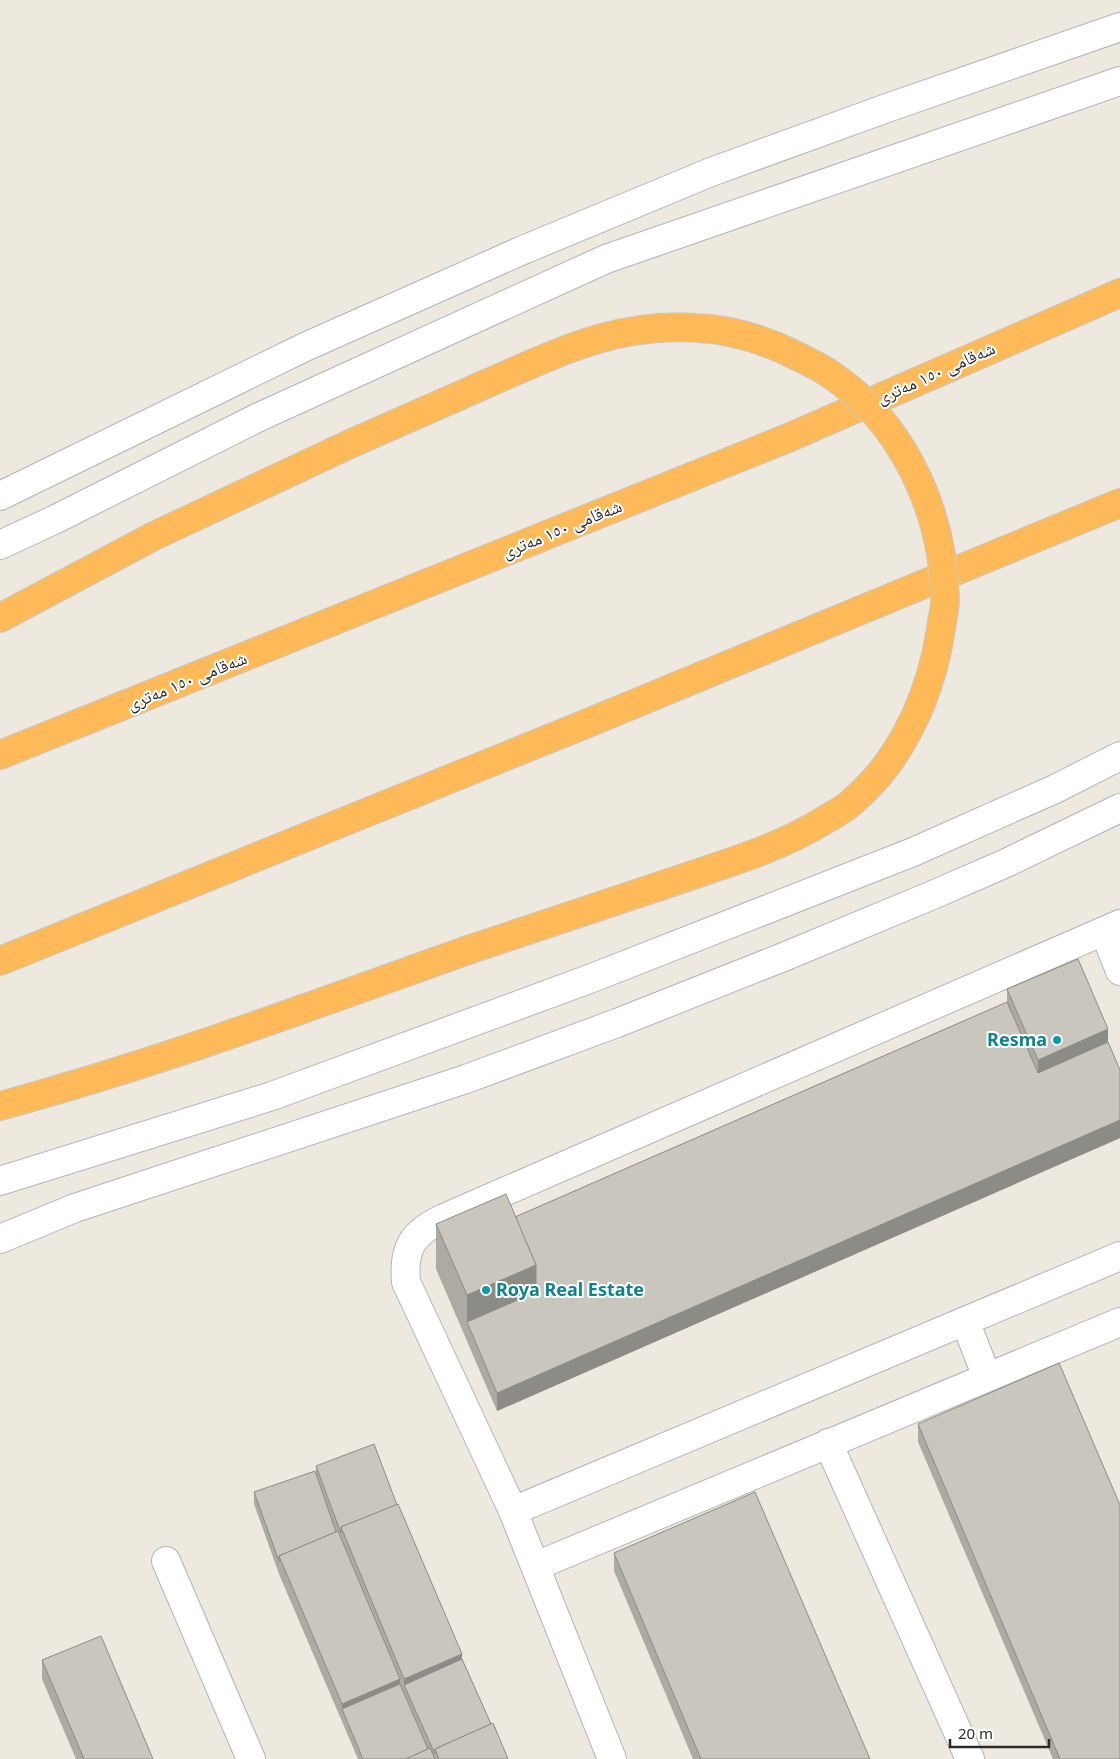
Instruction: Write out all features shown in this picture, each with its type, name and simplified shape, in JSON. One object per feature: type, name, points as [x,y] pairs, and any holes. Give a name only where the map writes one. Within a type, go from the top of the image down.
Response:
[{"type":"highway","name":"شەقامی ١٥٠ مەتری","points":[[0,755],[788,438],[1120,293]]},
{"type":"highway","points":[[0,618],[154,536],[350,444],[559,352],[608,335],[658,328],[698,328],[729,332],[764,342],[829,373],[851,390],[878,416],[905,455],[924,491],[940,548],[945,603],[936,661],[922,702],[905,738],[884,771],[850,805],[801,834],[754,855],[468,950],[234,1034],[48,1093],[0,1106]]},
{"type":"highway","points":[[0,961],[588,723],[1120,503]]},
{"type":"street","points":[[0,496],[305,347],[522,250],[710,172],[1120,27]]},
{"type":"street","points":[[0,545],[65,515],[259,417],[606,259],[1120,81]]},
{"type":"street","points":[[0,1181],[272,1096],[592,978],[914,852],[1055,789],[1120,756]]},
{"type":"street","points":[[0,1239],[75,1208],[466,1079],[617,1023],[782,958],[928,897],[1004,864],[1120,808]]},
{"type":"street","points":[[612,1759],[513,1511],[406,1282],[404,1266],[408,1250],[417,1236],[429,1225],[444,1218],[1112,927],[1120,971]]},
{"type":"street","points":[[513,1511],[1120,1256]]},
{"type":"street","points":[[965,1321],[987,1377]]},
{"type":"street","points":[[536,1566],[1120,1322]]},
{"type":"street","points":[[828,1443],[970,1759]]},
{"type":"street","points":[[166,1561],[252,1759]]},
{"type":"building","points":[[1078,959],[1108,1029],[1038,1060],[1007,989]]},
{"type":"building","points":[[1007,1002],[1038,1073],[1108,1042],[1120,1070],[1120,1120],[497,1393],[467,1322],[536,1292],[536,1265],[515,1217]]},
{"type":"building","points":[[506,1194],[536,1265],[467,1295],[436,1224]]},
{"type":"building","points":[[1059,1363],[1120,1505],[1120,1759],[1060,1759],[918,1424]]},
{"type":"building","points":[[374,1444],[397,1505],[341,1527],[341,1533],[316,1466]]},
{"type":"building","points":[[315,1471],[336,1532],[279,1556],[279,1561],[254,1492]]},
{"type":"building","points":[[755,1492],[870,1759],[701,1759],[614,1553]]},
{"type":"building","points":[[398,1504],[462,1654],[404,1679],[341,1527]]},
{"type":"building","points":[[338,1531],[400,1679],[342,1704],[279,1556]]},
{"type":"building","points":[[101,1636],[153,1759],[84,1759],[42,1660]]},
{"type":"building","points":[[462,1659],[491,1724],[435,1749],[435,1754],[404,1685]]},
{"type":"building","points":[[400,1684],[428,1749],[406,1759],[363,1759],[342,1709]]},
{"type":"building","points":[[493,1723],[508,1759],[439,1759],[435,1749]]},
{"type":"building","points":[[430,1748],[435,1759],[406,1759]]},
{"type":"place","name":"Resma","points":[[1057,1040]]},
{"type":"place","name":"Roya Real Estate","points":[[486,1290]]}]
